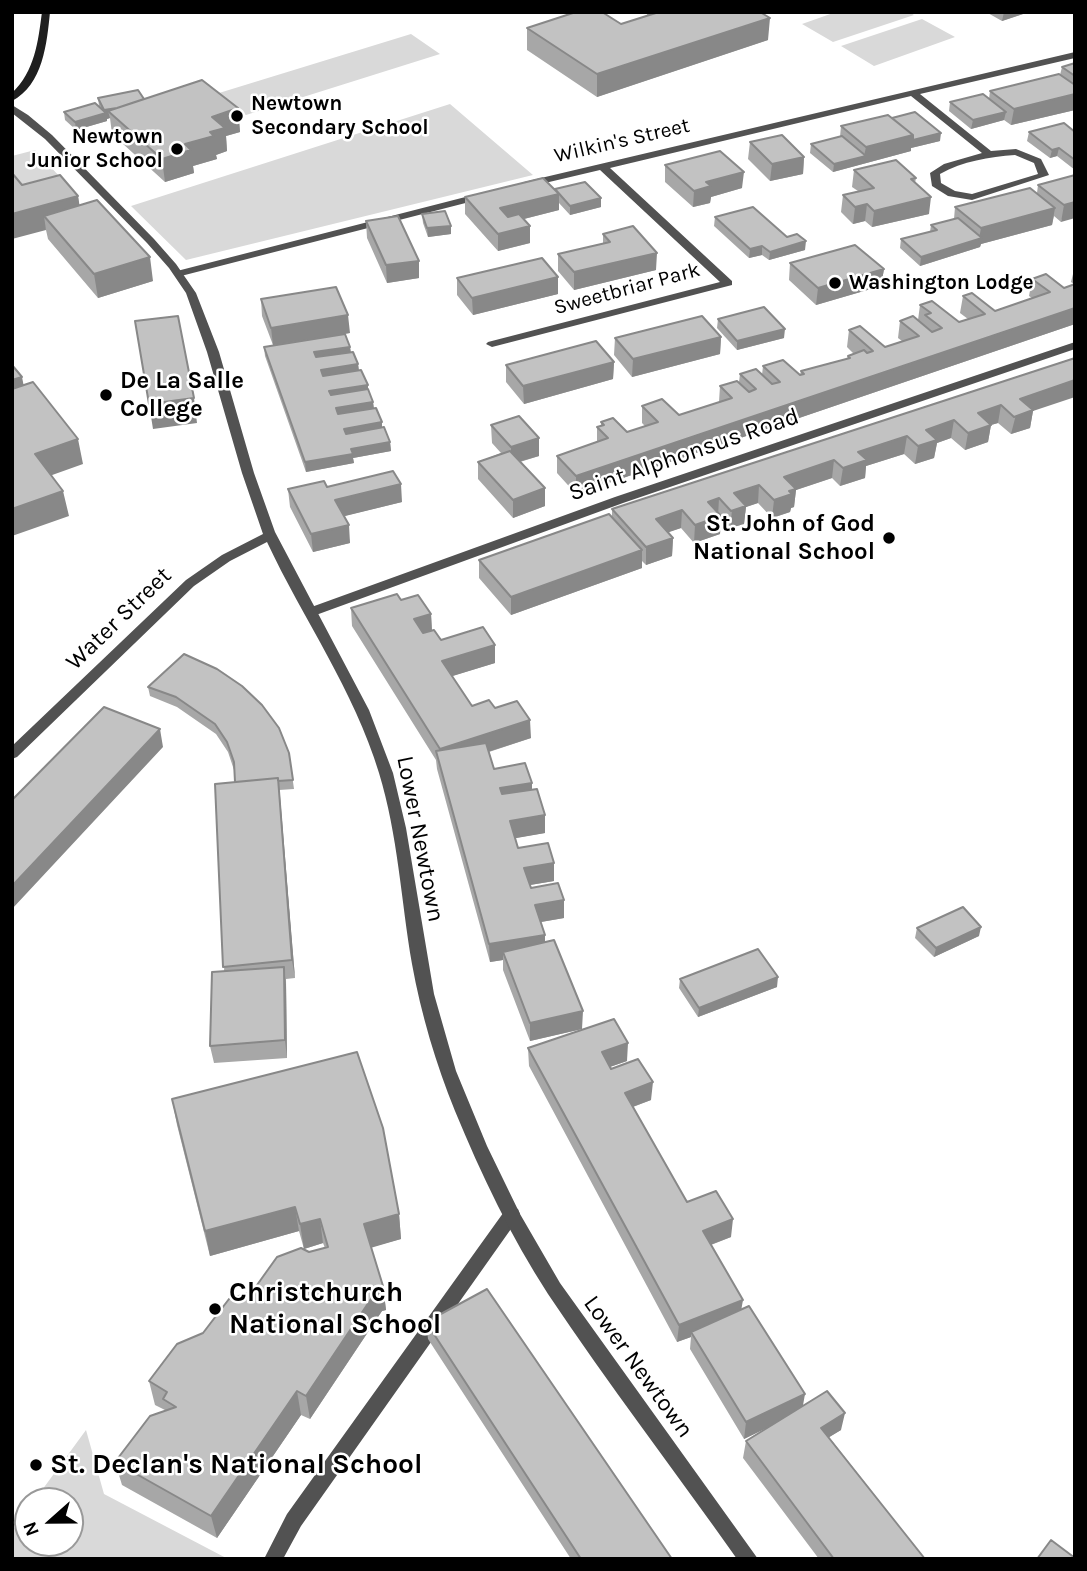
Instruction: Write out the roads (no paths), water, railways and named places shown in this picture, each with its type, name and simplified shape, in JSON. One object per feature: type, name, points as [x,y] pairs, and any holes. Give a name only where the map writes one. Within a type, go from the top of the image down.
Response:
[{"type":"main road","points":[[12,98],[29,81],[38,63],[46,12]]},
{"type":"street","name":"Wilkin's Street","points":[[512,188],[1075,55]]},
{"type":"street","points":[[912,93],[989,154],[1016,152],[1038,161],[1044,175],[972,197],[952,194],[936,184],[935,173],[947,166],[989,154]]},
{"type":"street","name":"Lower Newtown","points":[[12,108],[39,129],[181,273],[202,321],[271,535],[354,691],[381,755],[396,809],[433,1022],[463,1104],[528,1246],[582,1330],[749,1559]]},
{"type":"street","name":"Sweetbriar Park","points":[[492,344],[728,283],[602,166]]},
{"type":"street","points":[[181,273],[486,194]]},
{"type":"street","name":"Saint Alphonsus Road","points":[[310,612],[738,458],[1075,345]]},
{"type":"street","name":"Water Street","points":[[12,754],[190,583],[226,558],[271,535]]},
{"type":"street","points":[[272,1559],[294,1520],[512,1214]]},
{"type":"place","name":"Newtown Secondary School","points":[[237,116]]},
{"type":"place","name":"Newtown Junior School","points":[[177,149]]},
{"type":"place","name":"Washington Lodge","points":[[835,283]]},
{"type":"place","name":"De La Salle College","points":[[106,395]]},
{"type":"place","name":"St. John of God National School","points":[[889,538]]},
{"type":"place","name":"Christchurch National School","points":[[215,1309]]},
{"type":"place","name":"St. Declan's National School","points":[[36,1465]]}]
